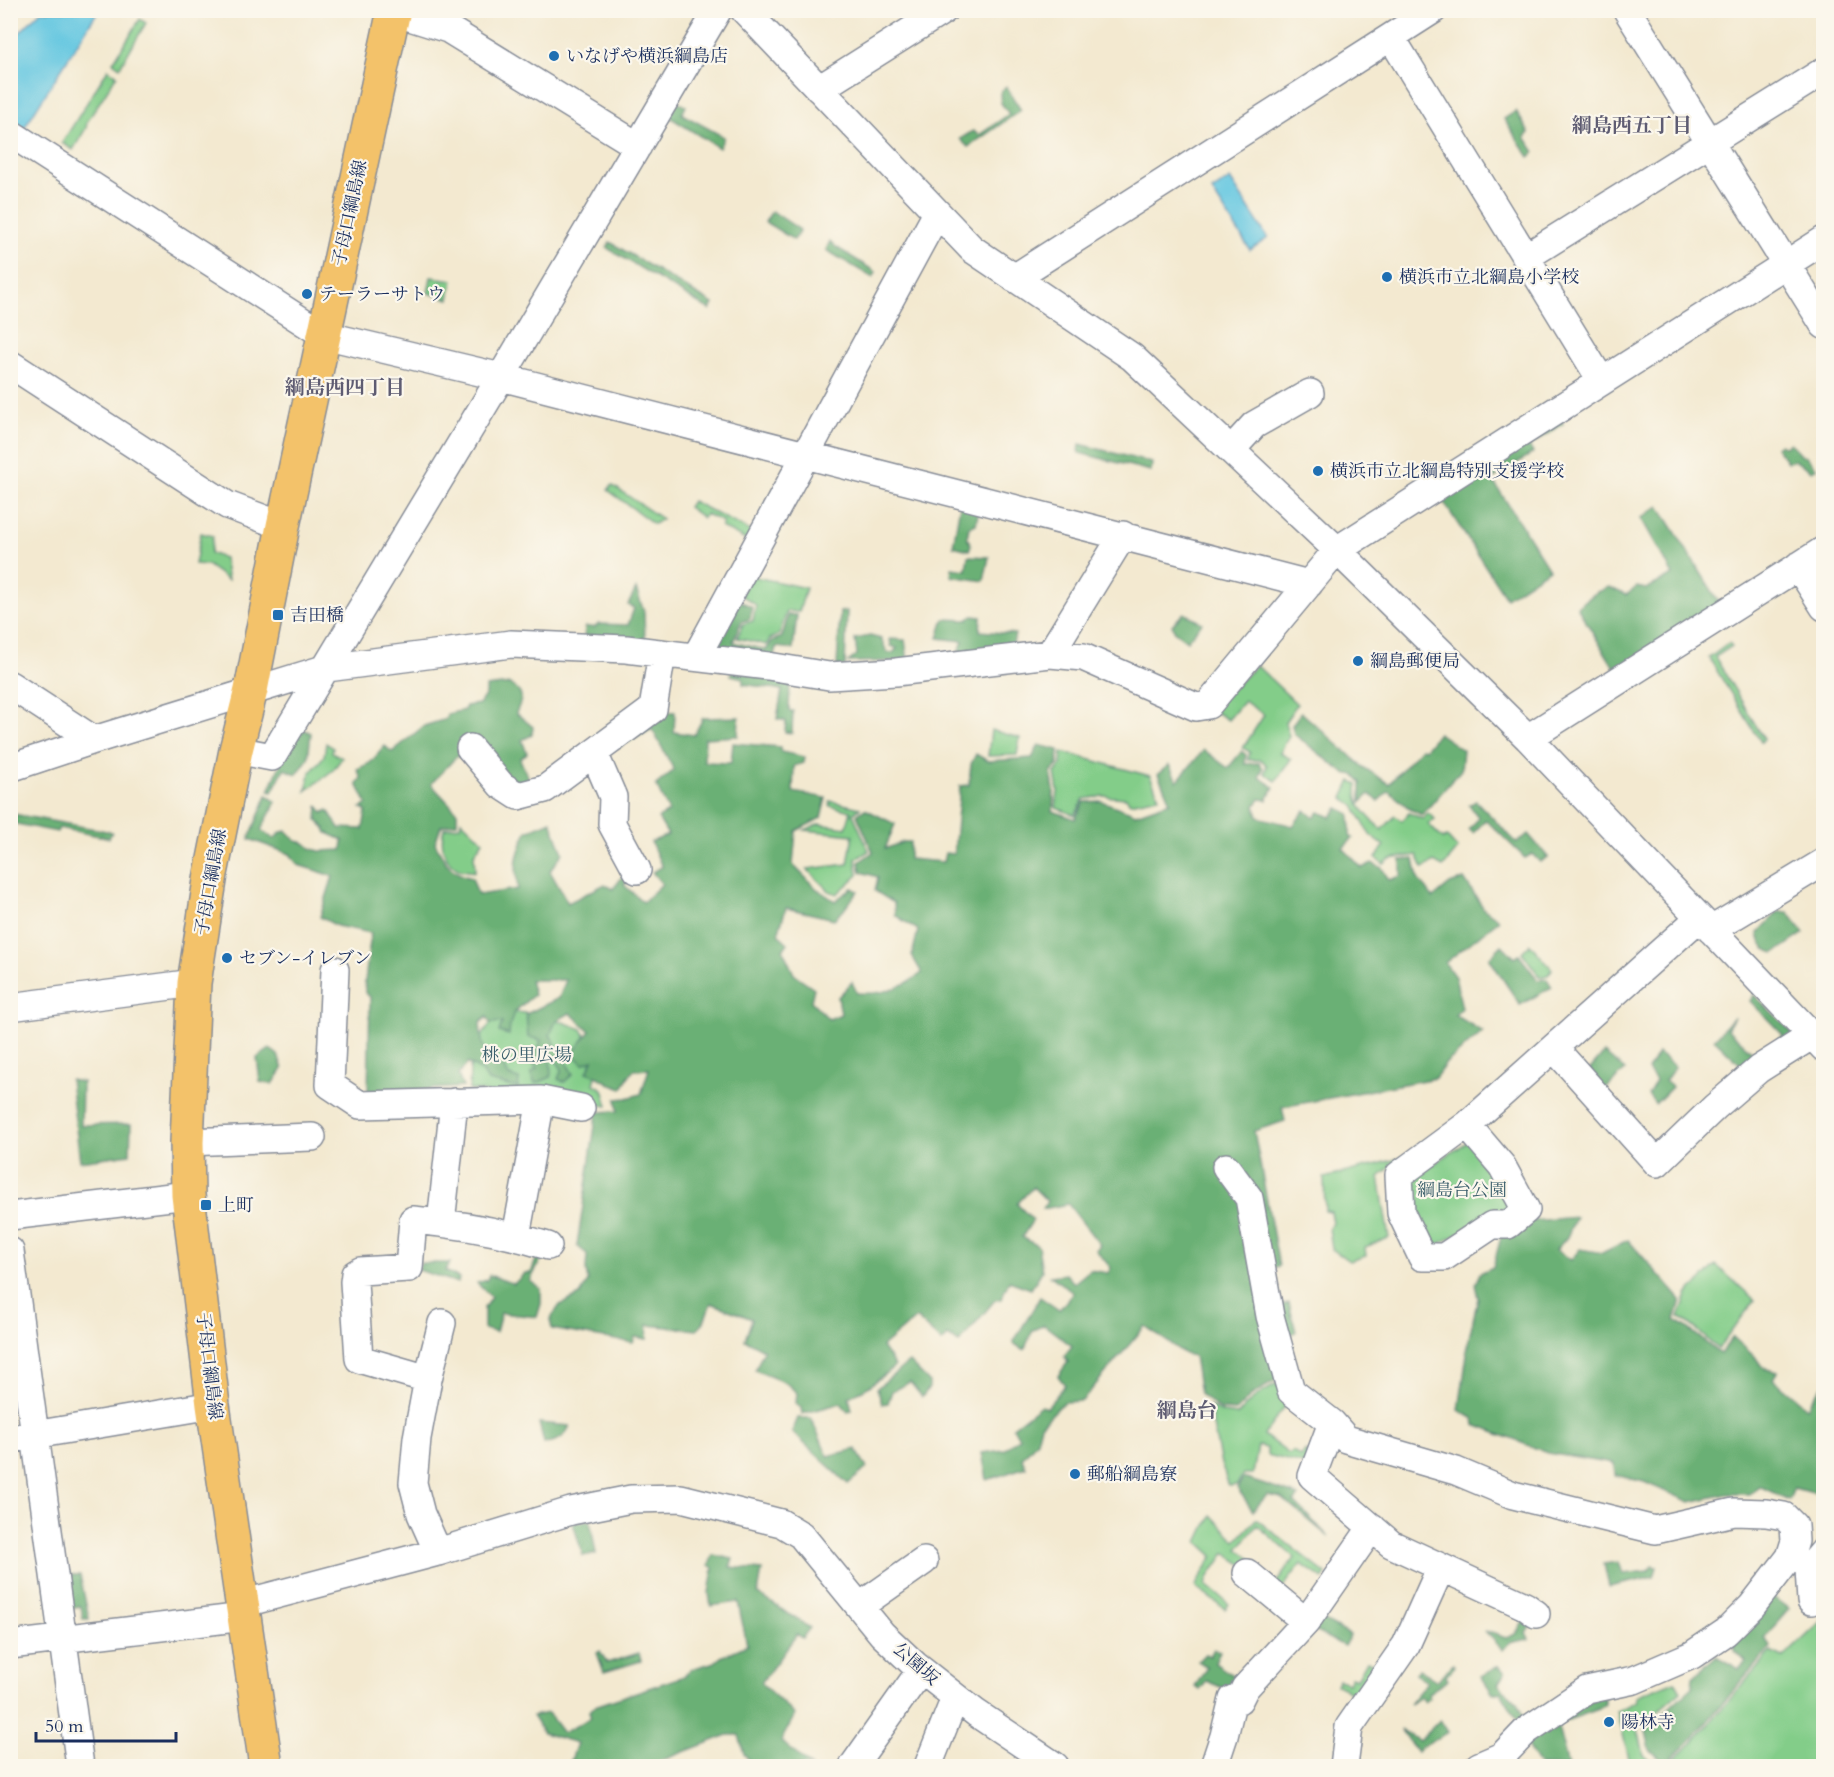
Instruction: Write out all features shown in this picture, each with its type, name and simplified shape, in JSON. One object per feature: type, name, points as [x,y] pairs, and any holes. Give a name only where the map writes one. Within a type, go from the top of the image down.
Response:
[{"type":"main road","name":"子母口綱島線","points":[[266,1767],[213,1405],[188,1195],[187,1142],[194,983],[210,874],[394,11]]},
{"type":"street","points":[[236,750],[272,757],[501,377],[718,10]]},
{"type":"street","points":[[744,10],[972,249],[1132,357],[1232,449],[1528,738],[1817,1042],[1759,1069],[1715,1107],[1657,1163],[1554,1047]]},
{"type":"street","points":[[819,88],[944,10]]},
{"type":"street","points":[[1014,278],[1433,10]]},
{"type":"street","points":[[1627,10],[1824,325]]},
{"type":"street","points":[[394,11],[448,29],[638,146]]},
{"type":"street","points":[[1391,37],[1601,380]]},
{"type":"street","points":[[1526,257],[1824,71]]},
{"type":"street","points":[[10,133],[324,335],[501,377],[1309,584]]},
{"type":"street","points":[[696,657],[937,213]]},
{"type":"street","points":[[10,768],[251,690],[327,668],[511,644],[626,649],[829,676],[896,672],[1050,654],[1083,657],[1196,707],[1208,705],[1337,550],[1824,240]]},
{"type":"street","points":[[10,364],[227,505],[283,525]]},
{"type":"street","points":[[1232,449],[1254,425],[1310,393]]},
{"type":"street","points":[[1050,654],[1123,535]]},
{"type":"street","points":[[1528,738],[1824,550]]},
{"type":"street","points":[[1798,566],[1824,607]]},
{"type":"street","points":[[470,748],[501,785],[518,796],[545,789],[653,710],[662,653]]},
{"type":"street","points":[[10,685],[94,740]]},
{"type":"street","points":[[594,753],[613,797],[612,824],[637,870]]},
{"type":"street","points":[[1467,1125],[1502,1166],[1526,1210],[1508,1225],[1492,1226],[1444,1257],[1422,1257],[1401,1213],[1398,1175],[1467,1125],[1554,1047],[1705,924],[1824,862]]},
{"type":"street","points":[[335,970],[330,1085],[360,1105],[541,1100],[581,1108]]},
{"type":"street","points":[[10,1007],[194,983]]},
{"type":"street","points":[[516,1236],[541,1100]]},
{"type":"street","points":[[441,1223],[454,1102]]},
{"type":"street","points":[[187,1142],[312,1137]]},
{"type":"street","points":[[1226,1167],[1249,1198],[1270,1316],[1291,1391],[1332,1423],[1346,1439],[1456,1471],[1513,1495],[1655,1530],[1734,1512],[1784,1516],[1794,1526],[1795,1541],[1808,1559],[1811,1601]]},
{"type":"street","points":[[10,1216],[188,1195]]},
{"type":"street","points":[[428,1379],[359,1359],[355,1274],[360,1271],[409,1268],[413,1220],[516,1236],[548,1246]]},
{"type":"street","points":[[10,1251],[23,1437],[63,1637],[80,1767]]},
{"type":"street","points":[[10,1645],[243,1610],[438,1552],[421,1515],[413,1483],[417,1438],[442,1323]]},
{"type":"street","points":[[23,1437],[213,1405]]},
{"type":"street","points":[[1332,1423],[1312,1476],[1391,1544],[1525,1606],[1536,1614]]},
{"type":"street","name":"公園坂","points":[[438,1552],[571,1511],[631,1499],[681,1498],[781,1523],[801,1535],[882,1634],[921,1670],[956,1698],[1055,1767]]},
{"type":"street","points":[[1214,1767],[1233,1699],[1239,1700],[1245,1688],[1306,1622],[1372,1527]]},
{"type":"street","points":[[1479,1767],[1502,1756],[1526,1731],[1587,1690],[1634,1680],[1692,1655],[1726,1632],[1752,1606],[1808,1559]]},
{"type":"street","points":[[860,1606],[924,1561]]},
{"type":"street","points":[[1344,1767],[1349,1727],[1406,1645],[1441,1567]]},
{"type":"street","points":[[1247,1573],[1306,1622]]},
{"type":"street","points":[[853,1767],[921,1670]]},
{"type":"street","points":[[928,1767],[956,1698]]},
{"type":"green space","points":[[140,19],[146,23],[120,67],[113,62]]},
{"type":"green space","points":[[108,69],[117,75],[87,122],[73,150],[62,143]]},
{"type":"green space","points":[[1006,87],[1021,110],[968,147],[960,139],[973,131],[979,135],[1009,114],[1001,103],[1000,93]]},
{"type":"green space","points":[[676,101],[686,106],[682,114],[724,137],[719,148],[668,116]]},
{"type":"green space","points":[[1516,111],[1529,133],[1525,137],[1535,152],[1529,157],[1504,119]]},
{"type":"green space","points":[[772,211],[800,230],[794,240],[765,222]]},
{"type":"green space","points":[[830,241],[876,272],[873,278],[826,250]]},
{"type":"green space","points":[[610,242],[713,304],[710,310],[607,248]]},
{"type":"green space","points":[[431,277],[453,280],[449,299],[428,293]]},
{"type":"green space","points":[[1561,419],[1563,424],[1529,446],[1533,453],[1492,479],[1549,569],[1506,598],[1441,498]]},
{"type":"green space","points":[[1790,443],[1816,468],[1812,471],[1794,460],[1787,462],[1776,447],[1780,444],[1785,447]]},
{"type":"green space","points":[[1080,444],[1152,463],[1151,471],[1079,453]]},
{"type":"green space","points":[[612,485],[662,519],[654,524],[608,490]]},
{"type":"green space","points":[[692,501],[754,533],[749,542],[721,527],[723,522],[706,514],[703,518],[688,507]]},
{"type":"green space","points":[[960,505],[979,509],[976,524],[969,527],[967,537],[971,545],[969,550],[953,546]]},
{"type":"green space","points":[[1659,506],[1721,605],[1618,674],[1577,607],[1597,592],[1609,587],[1626,595],[1637,587],[1646,589],[1673,575],[1641,518]]},
{"type":"green space","points":[[201,533],[213,536],[210,553],[224,558],[228,580],[207,565],[195,564]]},
{"type":"green space","points":[[968,556],[989,557],[984,581],[951,576],[952,568],[966,570]]},
{"type":"green space","points":[[751,576],[806,588],[799,612],[787,611],[779,635],[770,639],[766,645],[737,638],[743,624],[753,621],[756,605],[741,595]]},
{"type":"green space","points":[[636,589],[644,612],[645,643],[584,639],[585,627],[595,627],[598,624],[628,625],[634,608],[628,605]]},
{"type":"green space","points":[[738,600],[752,607],[750,619],[741,622],[733,642],[766,650],[772,641],[782,637],[788,615],[797,615],[793,649],[776,647],[773,660],[709,651]]},
{"type":"green space","points":[[847,611],[845,666],[837,666],[840,612]]},
{"type":"green space","points":[[1184,613],[1202,623],[1187,641],[1175,632],[1172,625]]},
{"type":"green space","points":[[973,616],[981,617],[980,631],[1015,634],[1013,644],[1034,649],[959,652],[963,641],[938,638],[944,619],[967,620]]},
{"type":"green space","points":[[870,636],[881,639],[887,652],[893,653],[897,648],[891,646],[890,639],[905,640],[908,661],[848,662],[857,655],[855,639]]},
{"type":"green space","points":[[1729,643],[1732,646],[1715,657],[1764,739],[1761,742],[1709,658]]},
{"type":"green space","points":[[1256,665],[1297,704],[1285,722],[1289,736],[1280,753],[1291,759],[1276,781],[1264,773],[1267,766],[1262,760],[1248,760],[1250,752],[1243,748],[1264,715],[1244,701],[1228,720],[1212,710]]},
{"type":"green space","points":[[732,671],[790,681],[789,711],[793,711],[792,733],[785,732],[786,721],[777,719],[782,690],[743,684],[743,678],[731,675]]},
{"type":"green space","points":[[510,684],[521,697],[516,713],[533,727],[532,735],[522,740],[527,753],[520,759],[532,787],[457,756],[431,784],[457,812],[457,823],[441,826],[435,843],[449,866],[458,873],[472,878],[478,895],[518,889],[517,859],[527,831],[551,821],[563,853],[550,871],[568,903],[605,884],[613,889],[627,871],[633,875],[624,885],[643,902],[662,884],[652,872],[662,867],[651,842],[668,835],[658,818],[669,812],[656,785],[674,770],[652,729],[617,748],[658,711],[675,712],[674,732],[694,735],[703,718],[739,717],[738,736],[705,738],[704,762],[731,763],[733,743],[781,747],[781,752],[805,757],[804,763],[794,766],[793,792],[826,798],[821,818],[796,831],[793,865],[817,889],[835,901],[852,888],[858,891],[834,919],[786,908],[778,934],[788,943],[783,950],[794,974],[814,988],[811,1001],[829,1019],[841,1014],[838,997],[852,982],[857,993],[883,992],[907,983],[922,973],[912,956],[918,930],[895,915],[894,903],[875,891],[878,877],[861,872],[859,862],[873,852],[857,815],[865,809],[895,824],[885,849],[903,842],[910,842],[909,859],[943,862],[945,853],[954,854],[960,786],[969,785],[971,764],[976,754],[988,761],[1032,758],[1039,745],[1059,750],[1058,765],[1051,772],[1054,790],[1053,811],[1075,819],[1084,802],[1101,801],[1136,814],[1170,802],[1158,774],[1169,765],[1177,781],[1204,750],[1228,768],[1242,751],[1246,755],[1245,764],[1259,763],[1263,768],[1259,777],[1274,787],[1267,800],[1260,799],[1255,806],[1258,817],[1293,826],[1305,810],[1314,818],[1319,812],[1331,817],[1338,808],[1350,814],[1350,836],[1353,838],[1343,848],[1362,868],[1372,863],[1382,868],[1389,880],[1401,876],[1401,860],[1414,859],[1418,879],[1433,898],[1450,884],[1464,879],[1484,909],[1499,920],[1445,963],[1455,977],[1462,1008],[1455,1015],[1483,1032],[1446,1063],[1435,1078],[1282,1107],[1285,1121],[1254,1131],[1279,1266],[1259,1274],[1265,1312],[1289,1303],[1296,1332],[1271,1343],[1282,1377],[1253,1394],[1236,1411],[1221,1410],[1200,1394],[1194,1356],[1185,1354],[1145,1326],[1082,1401],[1064,1402],[1041,1425],[1037,1441],[1022,1458],[1026,1467],[987,1480],[982,1453],[1004,1450],[1019,1438],[1013,1427],[1041,1405],[1047,1407],[1065,1385],[1058,1376],[1068,1362],[1064,1356],[1072,1346],[1044,1325],[1033,1330],[1024,1350],[1013,1343],[1040,1297],[1059,1310],[1073,1293],[1051,1276],[1066,1274],[1074,1283],[1090,1270],[1108,1273],[1111,1268],[1096,1250],[1100,1245],[1068,1204],[1043,1209],[1047,1201],[1033,1187],[1017,1204],[1033,1220],[1022,1237],[1038,1246],[1042,1271],[1031,1289],[1009,1281],[1001,1299],[995,1300],[959,1343],[948,1336],[942,1342],[916,1318],[882,1347],[895,1366],[868,1387],[849,1397],[852,1410],[848,1412],[841,1403],[802,1414],[801,1408],[796,1403],[797,1393],[786,1383],[755,1370],[764,1350],[745,1340],[752,1319],[711,1303],[703,1324],[697,1330],[648,1325],[647,1339],[635,1337],[633,1343],[552,1329],[550,1319],[560,1305],[580,1295],[588,1281],[587,1254],[577,1246],[597,1112],[618,1111],[616,1099],[641,1094],[649,1069],[634,1070],[622,1089],[587,1072],[593,1060],[583,1064],[572,1054],[590,1031],[570,1013],[556,1021],[550,1035],[573,1074],[564,1082],[558,1079],[562,1069],[550,1052],[551,1077],[535,1084],[531,1073],[537,1069],[533,1064],[541,1040],[528,1037],[526,1014],[559,998],[566,980],[530,980],[534,995],[513,1016],[509,1035],[499,1032],[502,1022],[490,1023],[487,1017],[480,1023],[486,1053],[504,1068],[509,1076],[519,1079],[518,1088],[488,1081],[482,1071],[468,1063],[458,1075],[463,1087],[368,1093],[370,997],[365,993],[365,981],[371,933],[337,926],[320,917],[333,876],[298,865],[290,854],[249,839],[267,795],[276,802],[261,830],[274,839],[281,832],[287,831],[296,841],[320,851],[342,850],[343,840],[327,833],[317,820],[318,806],[323,813],[328,810],[339,828],[363,829],[366,811],[361,808],[367,804],[357,784],[361,778],[357,769],[370,763],[385,746],[392,752],[424,726],[446,719],[447,714],[464,710],[466,706],[479,704],[486,694],[486,687]]},
{"type":"green space","points":[[1301,712],[1363,767],[1389,784],[1421,748],[1425,749],[1438,733],[1463,750],[1461,770],[1422,815],[1410,809],[1389,791],[1378,801],[1370,794],[1361,802],[1361,782],[1355,775],[1344,773],[1294,734],[1292,725]]},
{"type":"green space","points":[[301,728],[311,733],[308,759],[297,774],[284,769],[272,792],[269,791],[283,758]]},
{"type":"green space","points":[[991,730],[1020,738],[1017,755],[988,756]]},
{"type":"green space","points":[[326,743],[333,748],[332,752],[342,758],[333,770],[306,791],[310,773],[324,756]]},
{"type":"green space","points":[[1062,752],[1150,776],[1159,797],[1130,803],[1126,798],[1103,796],[1084,799],[1075,815],[1056,808],[1058,791],[1055,773],[1061,765]]},
{"type":"green space","points":[[1351,781],[1358,784],[1358,798],[1363,810],[1382,830],[1395,816],[1402,821],[1409,813],[1423,819],[1428,813],[1435,819],[1428,824],[1443,839],[1447,837],[1458,849],[1443,867],[1434,862],[1423,868],[1417,855],[1390,859],[1384,864],[1376,858],[1384,846],[1370,835],[1354,806],[1343,798]]},
{"type":"green space","points":[[830,801],[860,808],[853,814],[869,851],[856,859],[858,875],[837,894],[829,891],[807,869],[848,864],[853,835],[805,830],[819,824],[846,828],[851,811],[830,806]]},
{"type":"green space","points":[[1476,801],[1517,843],[1528,834],[1548,857],[1540,862],[1532,854],[1525,858],[1486,820],[1473,833],[1469,829],[1479,818],[1469,805]]},
{"type":"green space","points":[[11,812],[112,832],[109,838],[59,828],[57,832],[11,823]]},
{"type":"green space","points":[[461,820],[483,841],[474,854],[475,872],[456,868],[445,855],[442,839],[444,828],[460,826]]},
{"type":"green space","points":[[1778,912],[1788,912],[1804,933],[1775,953],[1763,946],[1758,933]]},
{"type":"green space","points":[[1530,944],[1552,969],[1548,975],[1540,977],[1522,952]]},
{"type":"green space","points":[[1502,945],[1515,958],[1519,955],[1538,980],[1547,979],[1552,987],[1520,1005],[1489,958]]},
{"type":"green space","points":[[1754,995],[1796,1036],[1747,1071],[1714,1039],[1734,1017],[1727,1029],[1760,1059],[1783,1035],[1750,1001]]},
{"type":"green space","name":"桃の里広場","points":[[499,1010],[544,1015],[582,1029],[599,1065],[594,1084],[603,1089],[608,1106],[469,1090],[471,1053]]},
{"type":"green space","points":[[270,1049],[278,1055],[283,1069],[273,1084],[260,1082],[257,1058]]},
{"type":"green space","points":[[1604,1053],[1625,1070],[1604,1091],[1586,1074]]},
{"type":"green space","points":[[1658,1053],[1675,1067],[1665,1081],[1672,1087],[1655,1104],[1648,1095],[1656,1081],[1648,1070]]},
{"type":"green space","points":[[70,1080],[82,1082],[81,1125],[131,1124],[130,1154],[80,1161]]},
{"type":"green space","name":"綱島台公園","points":[[1469,1141],[1497,1171],[1510,1208],[1437,1245],[1426,1242],[1414,1219],[1409,1180]]},
{"type":"green space","points":[[1401,1158],[1379,1177],[1389,1238],[1365,1247],[1366,1256],[1349,1261],[1332,1249],[1329,1228],[1333,1223],[1331,1212],[1325,1211],[1324,1178]]},
{"type":"green space","points":[[1576,1217],[1567,1237],[1556,1250],[1571,1260],[1580,1249],[1602,1253],[1628,1240],[1681,1300],[1675,1320],[1720,1354],[1733,1337],[1756,1358],[1763,1368],[1777,1372],[1773,1379],[1807,1407],[1823,1385],[1823,1496],[1794,1488],[1789,1500],[1759,1486],[1749,1494],[1727,1494],[1690,1502],[1644,1482],[1615,1475],[1614,1464],[1548,1453],[1475,1425],[1474,1419],[1459,1410],[1466,1351],[1478,1298],[1475,1284],[1480,1273],[1493,1267],[1501,1237],[1532,1221]]},
{"type":"green space","points":[[540,1249],[546,1250],[530,1281],[541,1289],[541,1304],[537,1317],[501,1313],[496,1332],[484,1329],[484,1308],[491,1297],[477,1283],[487,1280],[489,1275],[514,1284],[525,1273],[531,1273]]},
{"type":"green space","points":[[421,1263],[450,1263],[445,1271],[459,1278],[458,1283],[418,1270]]},
{"type":"green space","points":[[1716,1265],[1755,1300],[1718,1349],[1679,1317],[1687,1295]]},
{"type":"green space","points":[[909,1362],[929,1382],[929,1388],[922,1397],[910,1382],[892,1391],[888,1403],[882,1404],[877,1388]]},
{"type":"green space","points":[[1277,1384],[1289,1401],[1264,1435],[1289,1454],[1293,1451],[1300,1457],[1305,1451],[1311,1456],[1307,1465],[1267,1455],[1267,1448],[1258,1446],[1253,1474],[1243,1474],[1237,1485],[1229,1486],[1221,1464],[1209,1406],[1223,1413],[1237,1415],[1256,1396]]},
{"type":"green space","points":[[798,1418],[811,1418],[828,1456],[856,1449],[867,1468],[848,1484],[792,1432]]},
{"type":"green space","points":[[539,1423],[570,1426],[560,1439],[544,1443]]},
{"type":"green space","points":[[1243,1478],[1299,1496],[1294,1502],[1329,1537],[1282,1498],[1267,1495],[1253,1511],[1237,1488]]},
{"type":"green space","points":[[1211,1515],[1236,1541],[1256,1519],[1326,1574],[1323,1579],[1301,1564],[1281,1590],[1274,1585],[1295,1558],[1257,1525],[1238,1549],[1259,1565],[1253,1571],[1225,1553],[1208,1578],[1206,1585],[1229,1604],[1225,1609],[1195,1587],[1213,1556],[1198,1542]]},
{"type":"green space","points":[[590,1520],[596,1554],[583,1556],[573,1523]]},
{"type":"green space","points":[[713,1555],[733,1559],[730,1567],[762,1570],[758,1594],[810,1628],[802,1638],[797,1634],[761,1683],[795,1715],[781,1741],[810,1766],[754,1766],[744,1754],[739,1735],[728,1735],[650,1766],[569,1766],[577,1743],[543,1733],[532,1716],[548,1713],[563,1733],[591,1718],[589,1712],[595,1706],[684,1676],[691,1669],[715,1662],[747,1645],[738,1602],[711,1606],[709,1593],[713,1568],[709,1565]]},
{"type":"green space","points":[[1619,1562],[1623,1574],[1648,1571],[1652,1566],[1657,1567],[1654,1577],[1609,1587],[1604,1564]]},
{"type":"green space","points":[[64,1574],[80,1575],[89,1619],[83,1619],[81,1606],[68,1610]]},
{"type":"green space","points":[[1769,1594],[1789,1609],[1764,1638],[1771,1647],[1694,1737],[1663,1766],[1657,1766],[1662,1761],[1650,1749],[1645,1727],[1692,1687],[1693,1677],[1716,1656],[1739,1669],[1746,1662],[1735,1651],[1732,1635]]},
{"type":"green space","points":[[1323,1620],[1350,1635],[1344,1646],[1310,1629]]},
{"type":"green space","points":[[1823,1620],[1823,1766],[1666,1766],[1694,1741],[1771,1652],[1783,1658]]},
{"type":"green space","points":[[1524,1621],[1531,1625],[1526,1632],[1529,1639],[1509,1643],[1503,1650],[1485,1631],[1506,1638],[1516,1634]]},
{"type":"green space","points":[[1214,1649],[1220,1651],[1215,1663],[1241,1681],[1234,1693],[1207,1681],[1200,1690],[1195,1687],[1207,1667],[1198,1661],[1205,1654],[1210,1656]]},
{"type":"green space","points":[[600,1651],[607,1663],[639,1653],[641,1661],[604,1672],[597,1653]]},
{"type":"green space","points":[[1367,1661],[1379,1666],[1355,1694],[1337,1685],[1339,1680],[1348,1683],[1351,1677],[1357,1679]]},
{"type":"green space","points":[[1453,1663],[1455,1666],[1446,1676],[1448,1680],[1428,1693],[1430,1698],[1425,1702],[1421,1697],[1409,1704],[1427,1682],[1415,1674],[1419,1669],[1438,1681]]},
{"type":"green space","points":[[1499,1666],[1505,1673],[1498,1684],[1518,1703],[1527,1721],[1522,1726],[1501,1692],[1493,1694],[1481,1676]]},
{"type":"green space","points":[[1675,1681],[1681,1691],[1651,1717],[1637,1725],[1644,1755],[1653,1763],[1651,1766],[1631,1766],[1617,1711],[1637,1701],[1636,1697]]},
{"type":"green space","points":[[1602,1692],[1605,1704],[1599,1709],[1557,1724],[1568,1766],[1539,1766],[1525,1742]]},
{"type":"green space","points":[[1440,1720],[1448,1732],[1421,1747],[1417,1752],[1400,1729],[1419,1741]]},
{"type":"water","points":[[41,11],[98,11],[11,149],[10,46],[16,36]]},
{"type":"water","points":[[1230,179],[1268,238],[1250,250],[1212,191]]},
{"type":"place","name":"いなげや横浜綱島店","points":[[554,56]]},
{"type":"place","name":"横浜市立北綱島小学校","points":[[1387,277]]},
{"type":"place","name":"テーラーサトウ","points":[[307,294]]},
{"type":"place","name":"横浜市立北綱島特別支援学校","points":[[1318,471]]},
{"type":"place","name":"吉田橋","points":[[278,615]]},
{"type":"place","name":"綱島郵便局","points":[[1358,661]]},
{"type":"place","name":"セブン-イレブン","points":[[227,958]]},
{"type":"place","name":"上町","points":[[206,1205]]},
{"type":"place","name":"郵船綱島寮","points":[[1075,1474]]},
{"type":"place","name":"陽林寺","points":[[1609,1722]]},
{"type":"district","name":"綱島西五丁目","points":[[1632,125]]},
{"type":"district","name":"綱島西四丁目","points":[[345,387]]},
{"type":"district","name":"綱島台","points":[[1187,1410]]}]
